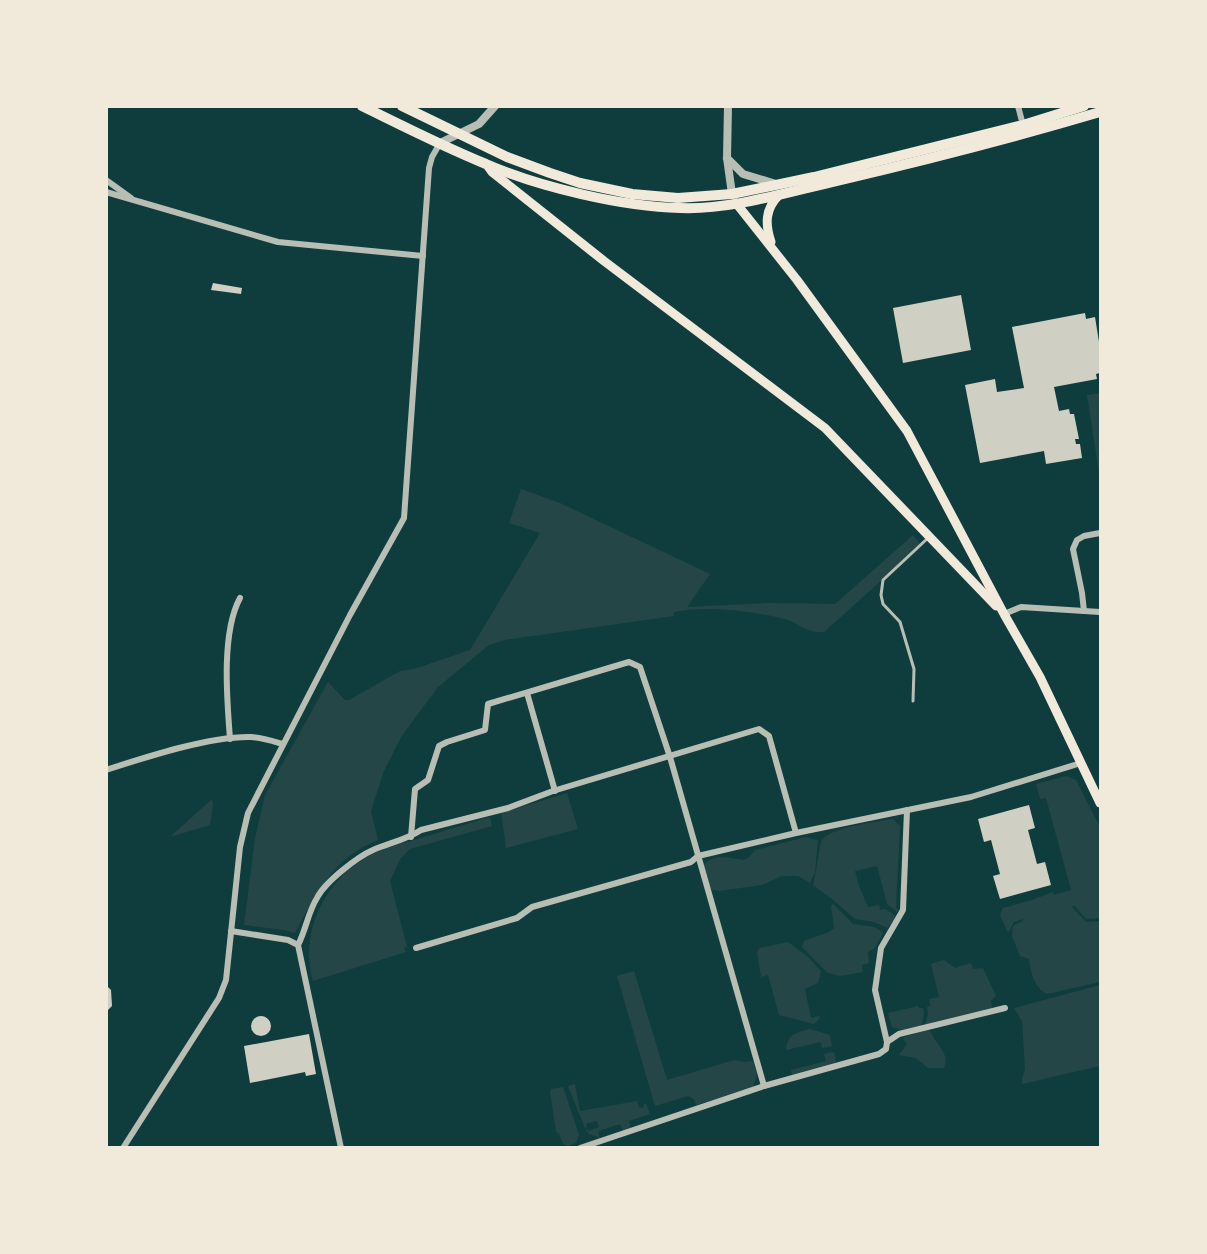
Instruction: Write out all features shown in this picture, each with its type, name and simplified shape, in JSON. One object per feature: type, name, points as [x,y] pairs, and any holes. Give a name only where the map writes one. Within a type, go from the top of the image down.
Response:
[{"type":"main road","points":[[362,106],[487,165],[530,179],[581,193],[653,206],[681,208],[713,207],[734,199],[778,189],[969,149],[1101,112]]},
{"type":"main road","points":[[402,106],[507,157],[587,184],[655,197],[734,199]]},
{"type":"main road","points":[[772,248],[767,214],[778,189],[814,177],[1023,125],[1084,106]]},
{"type":"main road","points":[[487,165],[492,172],[604,261],[825,428],[1004,614]]},
{"type":"main road","points":[[734,199],[854,355],[907,431],[1040,677],[1101,803]]},
{"type":"main road","points":[[957,564],[971,552]]},
{"type":"street","points":[[123,1148],[219,998],[226,980],[240,847],[248,813],[404,518],[429,168],[440,143],[479,124],[495,106]]},
{"type":"street","points":[[728,106],[727,158],[734,199]]},
{"type":"street","points":[[1018,106],[1023,125]]},
{"type":"street","points":[[727,158],[743,174],[778,189]]},
{"type":"street","points":[[106,180],[134,201]]},
{"type":"street","points":[[106,192],[278,242],[423,256]]},
{"type":"street","points":[[1084,611],[1073,549],[1077,540],[1084,536],[1101,533]]},
{"type":"street","points":[[230,739],[226,682],[233,611],[240,598]]},
{"type":"street","points":[[1004,614],[1021,607],[1101,612]]},
{"type":"street","points":[[411,837],[415,789],[428,780],[439,746],[485,730],[488,704],[629,662],[640,667],[670,757],[764,1086]]},
{"type":"street","points":[[527,693],[555,791]]},
{"type":"street","points":[[341,1148],[298,945],[317,897],[341,872],[371,850],[411,837],[421,830],[508,808],[555,791],[759,729],[769,736],[796,832]]},
{"type":"street","points":[[106,770],[185,747],[230,739],[251,737],[283,744]]},
{"type":"street","points":[[416,948],[517,918],[532,907],[691,862],[698,856],[796,832],[971,796],[1080,763]]},
{"type":"street","points":[[580,1148],[764,1086],[879,1054],[886,1049],[887,1042],[875,990],[881,948],[903,910],[907,810]]},
{"type":"street","points":[[231,931],[288,940],[298,945]]},
{"type":"street","points":[[887,1042],[907,1032],[1005,1008]]},
{"type":"lane","points":[[912,702],[914,669],[900,622],[883,604],[881,595],[883,580],[929,537]]},
{"type":"shaded area","points":[[1100,393],[1100,479],[1087,395]]},
{"type":"shaded area","points":[[521,489],[560,503],[710,574],[687,607],[768,603],[835,604],[913,535],[921,545],[824,632],[812,631],[772,616],[744,611],[700,609],[674,612],[674,616],[505,640],[489,645],[438,687],[401,737],[384,771],[371,811],[378,840],[349,856],[328,878],[295,933],[244,925],[255,838],[265,795],[328,682],[345,700],[349,700],[400,671],[414,669],[470,650],[540,533],[509,523]]},
{"type":"shaded area","points":[[1066,776],[1076,780],[1100,827],[1100,918],[1086,919],[1074,905],[1072,907],[1086,922],[1100,921],[1100,982],[1047,994],[1036,984],[1029,959],[1020,956],[1012,936],[1013,926],[1023,919],[1014,922],[1008,933],[1000,915],[1003,908],[1053,892],[1054,895],[1071,890],[1046,798],[1040,799],[1036,784]]},
{"type":"shaded area","points":[[567,793],[578,829],[506,848],[501,813]]},
{"type":"shaded area","points":[[212,799],[210,825],[170,837]]},
{"type":"shaded area","points":[[490,817],[492,826],[410,849],[400,859],[390,881],[407,947],[404,948],[406,952],[313,981],[310,941],[314,921],[333,886],[347,872],[363,859],[381,850]]},
{"type":"shaded area","points":[[893,819],[900,826],[896,908],[899,909],[897,912],[887,904],[877,866],[855,871],[868,907],[879,905],[880,910],[885,909],[895,915],[887,928],[874,922],[855,919],[813,885],[821,843],[827,835],[854,826]]},
{"type":"shaded area","points":[[806,837],[818,840],[815,872],[810,883],[798,876],[782,876],[762,885],[719,891],[709,889],[703,866],[712,859],[722,857],[743,860],[755,850]]},
{"type":"shaded area","points":[[833,904],[853,924],[875,927],[883,933],[875,948],[868,952],[869,963],[862,965],[863,972],[841,976],[828,973],[802,947],[804,941],[834,928],[831,906]]},
{"type":"shaded area","points":[[788,942],[808,957],[821,971],[818,983],[805,989],[811,1018],[819,1016],[820,1018],[814,1024],[779,1015],[768,975],[761,977],[757,952],[759,948]]},
{"type":"shaded area","points":[[944,960],[955,968],[971,963],[973,969],[983,968],[996,996],[991,1001],[992,1008],[925,1025],[927,1007],[930,1006],[929,999],[939,997],[931,964]]},
{"type":"shaded area","points":[[634,971],[667,1080],[734,1060],[753,1061],[757,1074],[753,1087],[696,1105],[694,1099],[688,1096],[655,1106],[617,976]]},
{"type":"shaded area","points":[[1100,985],[1100,1066],[1022,1084],[1025,1069],[1022,1021],[1014,1008]]},
{"type":"shaded area","points":[[918,1006],[923,1008],[924,1014],[921,1026],[902,1030],[892,1027],[888,1013]]},
{"type":"shaded area","points":[[810,1029],[830,1035],[832,1046],[822,1048],[821,1042],[786,1050],[788,1041],[793,1035]]},
{"type":"shaded area","points":[[928,1030],[944,1054],[946,1063],[944,1068],[928,1068],[916,1058],[899,1055],[907,1044],[904,1037]]},
{"type":"shaded area","points":[[834,1052],[835,1063],[792,1075],[791,1070],[826,1061],[824,1054]]},
{"type":"shaded area","points":[[575,1084],[580,1111],[637,1101],[639,1108],[646,1104],[650,1114],[629,1121],[631,1128],[623,1131],[620,1124],[598,1131],[600,1138],[589,1134],[587,1129],[589,1131],[599,1127],[597,1121],[586,1124],[585,1128],[568,1086]]},
{"type":"shaded area","points":[[563,1087],[579,1135],[576,1143],[568,1146],[563,1144],[559,1133],[556,1132],[550,1092],[551,1089]]},
{"type":"building","points":[[213,283],[242,288],[241,294],[211,290]]},
{"type":"building","points":[[961,295],[971,350],[903,363],[893,308]]},
{"type":"building","points":[[1085,313],[1086,319],[1095,317],[1100,348],[1100,373],[1096,374],[1097,379],[1054,387],[1059,411],[1069,409],[1070,414],[1074,414],[1079,439],[1075,439],[1076,444],[1080,444],[1082,458],[1046,464],[1044,451],[980,463],[965,385],[995,379],[997,392],[1024,388],[1012,327]]},
{"type":"building","points":[[1029,805],[1035,828],[1028,830],[1037,864],[1045,862],[1051,885],[1000,899],[993,876],[1000,874],[991,840],[984,842],[978,819]]},
{"type":"building","points":[[106,985],[111,990],[112,1006],[106,1012]]},
{"type":"building","points":[[261,1016],[268,1019],[271,1026],[268,1033],[261,1036],[254,1033],[251,1026],[254,1019]]},
{"type":"building","points":[[309,1034],[316,1074],[306,1076],[305,1072],[250,1083],[244,1046]]}]
